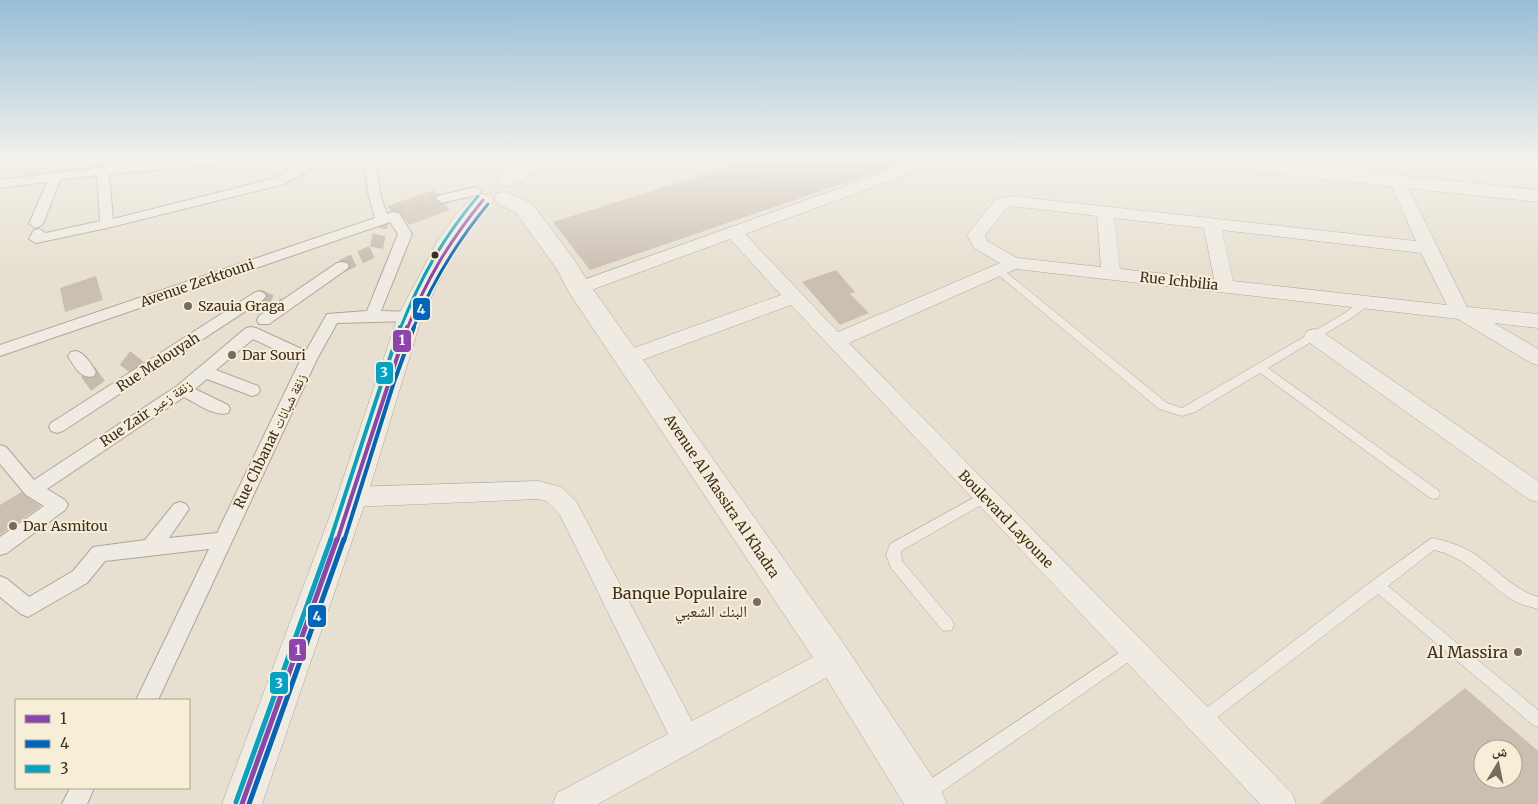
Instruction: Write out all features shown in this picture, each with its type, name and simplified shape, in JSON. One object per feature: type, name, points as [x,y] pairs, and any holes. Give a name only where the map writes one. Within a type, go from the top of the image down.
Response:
[{"type":"street","points":[[49,196],[36,240],[222,196]]},
{"type":"street","points":[[105,196],[107,224]]},
{"type":"street","points":[[375,196],[405,234],[372,316],[410,316]]},
{"type":"street","points":[[442,199],[467,196]]},
{"type":"street","points":[[242,804],[352,497],[410,316],[445,246],[463,221],[488,196]]},
{"type":"street","name":"Avenue Al Massira Al Khadra","points":[[499,196],[524,208],[567,266],[579,288],[834,659],[924,800]]},
{"type":"street","points":[[579,288],[835,196]]},
{"type":"street","points":[[1404,196],[1460,312],[1538,358]]},
{"type":"street","points":[[1006,267],[980,244],[976,235],[1001,204],[1020,202],[1428,248]]},
{"type":"street","points":[[1105,211],[1111,273]]},
{"type":"street","name":"Avenue Zerktouni","points":[[0,351],[390,217]]},
{"type":"street","points":[[1212,223],[1225,286]]},
{"type":"street","name":"Boulevard Layoune","points":[[734,232],[834,341],[1281,804]]},
{"type":"street","points":[[264,320],[342,266]]},
{"type":"street","name":"Rue Ichbilia","points":[[834,341],[1006,267],[1111,273],[1538,321]]},
{"type":"street","name":"Rue Melouyah","points":[[57,427],[259,296]]},
{"type":"street","points":[[627,358],[794,297]]},
{"type":"street","name":"Rue Chbanat زنقة شبانات","points":[[147,699],[309,359],[332,318],[372,316]]},
{"type":"street","name":"Rue Zair زنقة زعير","points":[[32,490],[183,390],[251,332],[309,359]]},
{"type":"street","points":[[1314,336],[1538,493]]},
{"type":"street","points":[[76,356],[88,372]]},
{"type":"street","points":[[205,372],[252,390]]},
{"type":"street","points":[[183,390],[222,409]]},
{"type":"street","points":[[0,452],[32,490],[59,506],[0,547]]},
{"type":"street","points":[[352,497],[538,490],[552,494],[568,508],[686,740]]},
{"type":"street","points":[[151,547],[180,509]]},
{"type":"street","points":[[1,589],[28,608],[80,577],[100,553],[222,540]]},
{"type":"street","points":[[568,804],[834,659]]},
{"type":"street","points":[[74,804],[82,789]]},
{"type":"lane","points":[[1006,267],[1163,406],[1182,412],[1349,316],[1367,301]]},
{"type":"lane","points":[[1260,368],[1434,494]]},
{"type":"lane","points":[[947,625],[896,564],[893,555],[895,548],[984,497]]},
{"type":"lane","points":[[1201,721],[1376,585],[1432,544],[1443,545],[1464,553],[1521,598],[1538,603]]},
{"type":"lane","points":[[1376,585],[1538,720]]},
{"type":"lane","points":[[924,800],[1132,651]]},
{"type":"building","points":[[418,196],[437,196],[434,200],[441,205],[445,204],[450,210],[409,225],[401,212],[391,211],[387,206]]},
{"type":"building","points":[[637,196],[808,196],[590,270],[553,222]]},
{"type":"building","points":[[836,270],[855,292],[850,294],[869,313],[840,325],[802,282]]},
{"type":"building","points":[[96,276],[103,300],[65,312],[60,288]]},
{"type":"building","points":[[21,492],[41,506],[0,535],[0,505]]},
{"type":"building","points":[[1465,688],[1538,751],[1538,804],[1319,804]]},
{"type":"tunnel","points":[[394,216],[442,199]]},
{"type":"tunnel","points":[[342,266],[376,250],[382,220]]},
{"type":"tunnel","points":[[259,296],[282,306]]},
{"type":"tunnel","points":[[125,358],[143,372]]},
{"type":"tunnel","points":[[88,372],[106,397]]},
{"type":"transit line","name":"3","points":[[236,802],[346,496],[396,338],[412,299],[430,263],[452,228],[478,196]]},
{"type":"transit line","name":"1","points":[[242,804],[352,498],[389,380],[417,303],[435,266],[457,232],[483,200]]},
{"type":"transit line","name":"4","points":[[249,804],[345,537],[407,343],[422,306],[440,270],[462,235],[488,204]]},
{"type":"place","name":"Szauia Graga","points":[[188,306]]},
{"type":"place","name":"Dar Souri","points":[[232,355]]},
{"type":"place","name":"Dar Asmitou","points":[[13,526]]},
{"type":"place","name":"Banque Populaire البنك الشعبي","points":[[757,602]]},
{"type":"place","name":"Al Massira","points":[[1518,652]]}]
